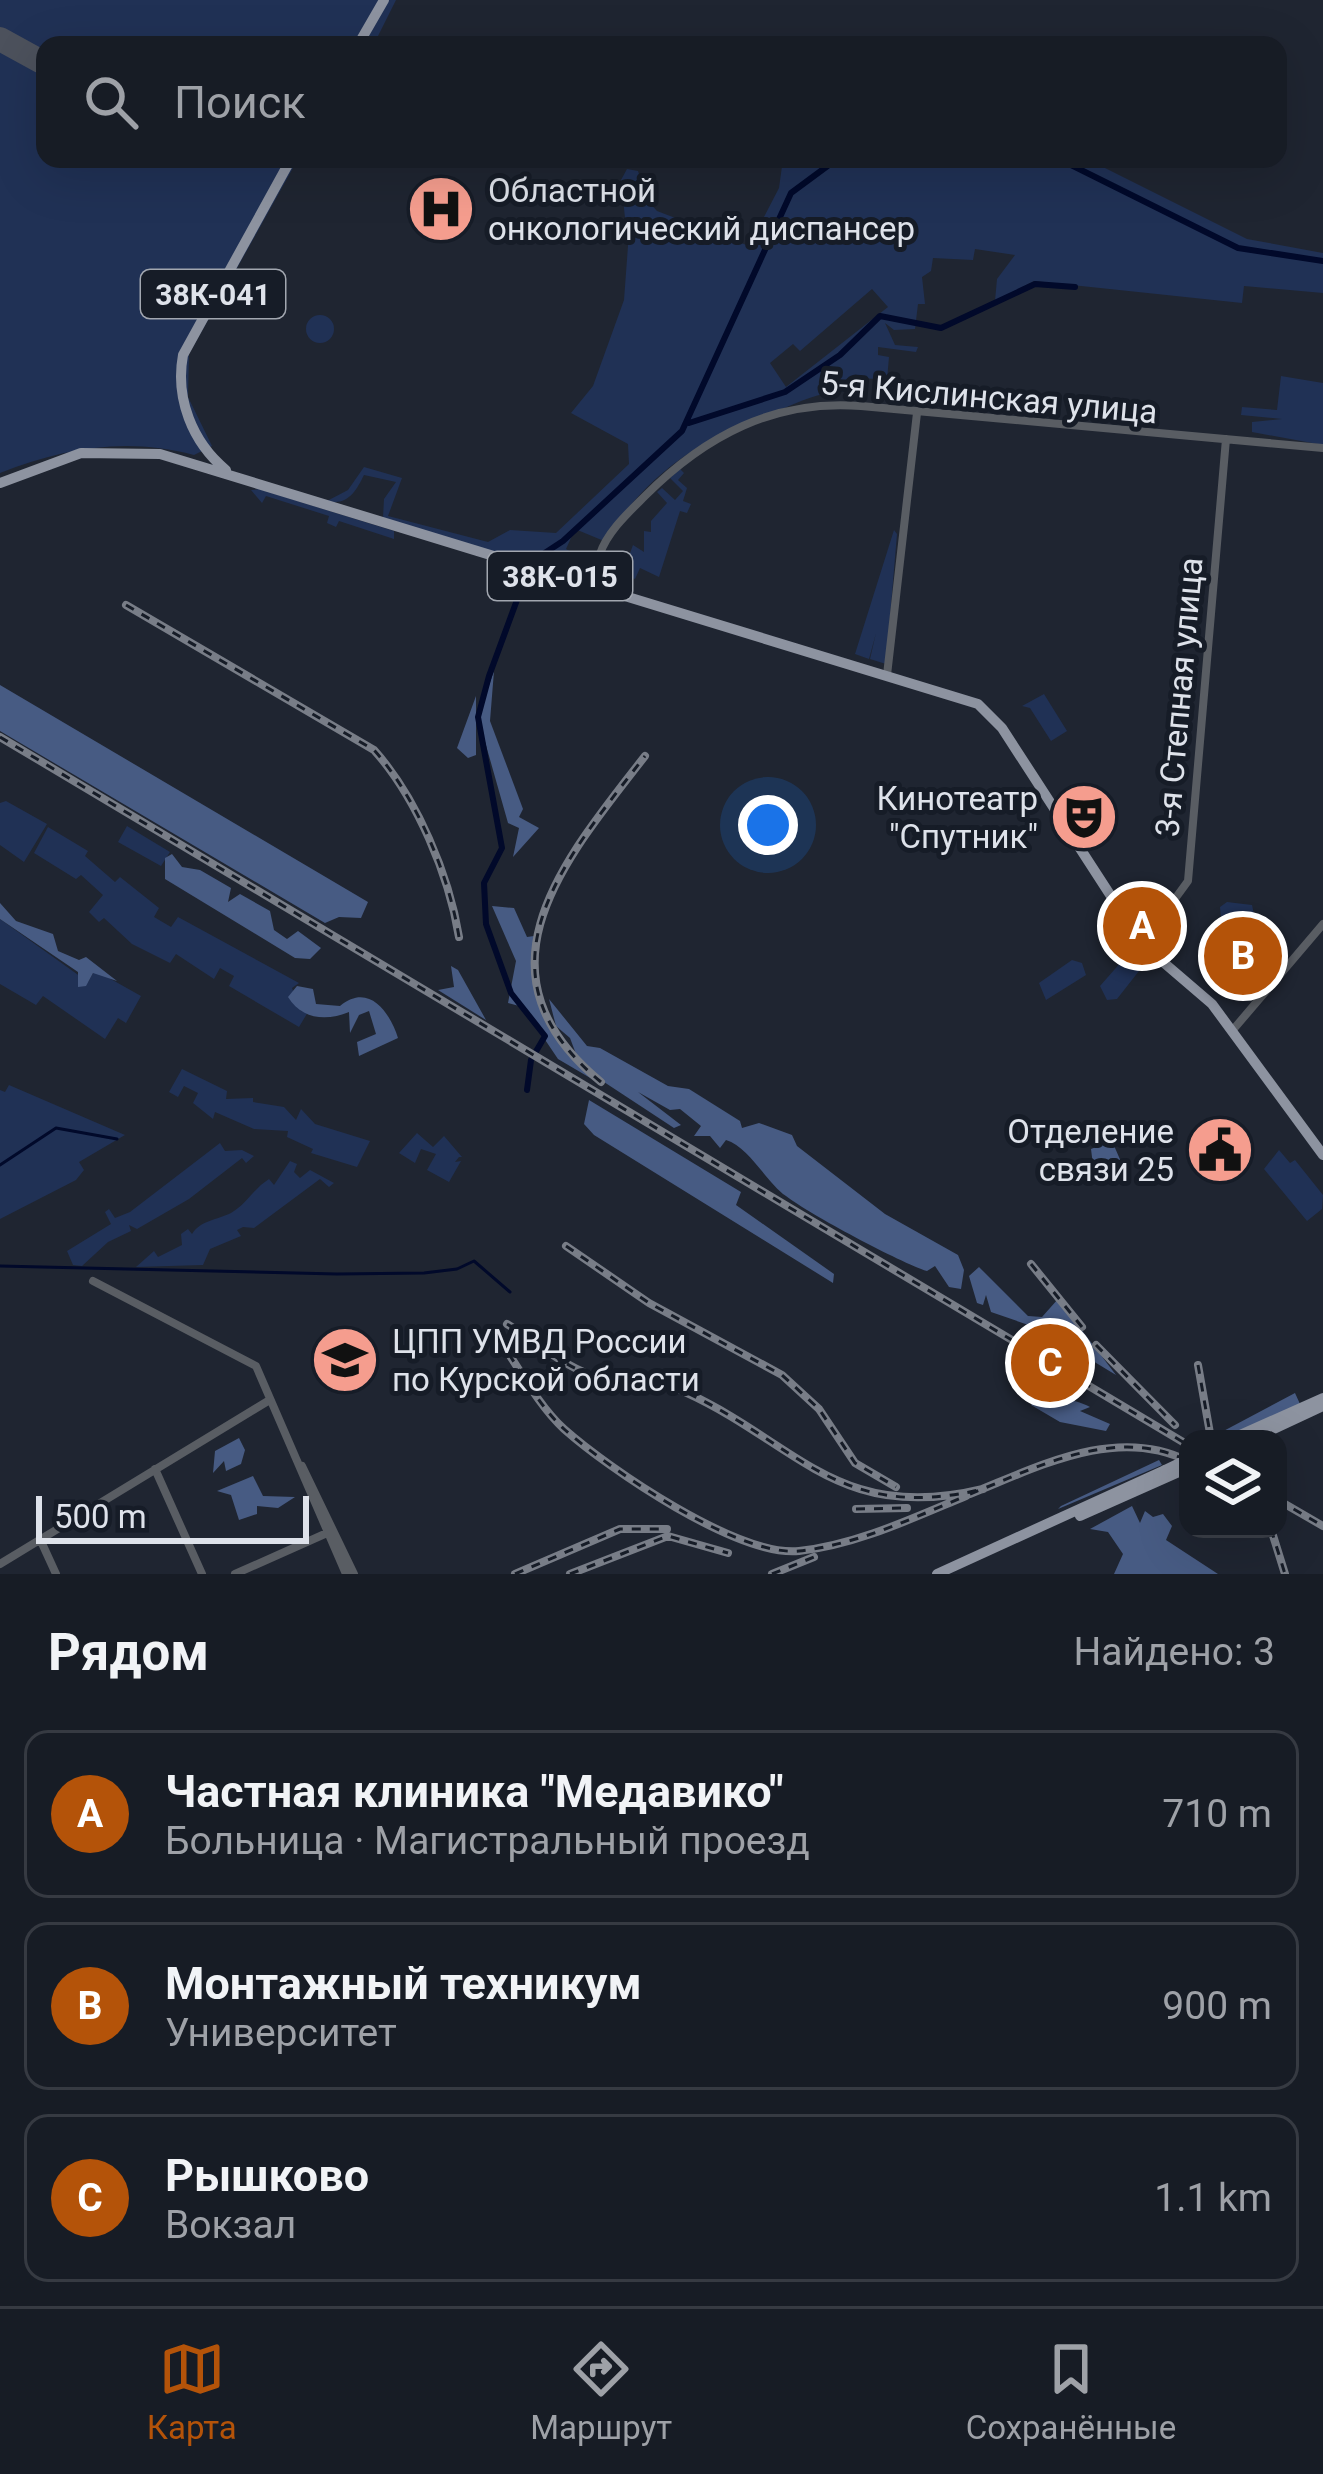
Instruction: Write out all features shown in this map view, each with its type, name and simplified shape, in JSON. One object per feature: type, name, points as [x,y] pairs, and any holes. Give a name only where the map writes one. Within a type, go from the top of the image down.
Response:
[{"type":"main road","points":[[363,36],[384,0]]},
{"type":"main road","name":"38К-041","points":[[234,476],[203,444],[182,396],[186,344],[286,168]]},
{"type":"main road","points":[[202,466],[203,444]]},
{"type":"main road","name":"38К-015","points":[[0,483],[31,467],[81,453],[153,453],[955,694],[989,712],[1142,944],[1212,1004],[1323,1155]]},
{"type":"main road","points":[[1253,1430],[1323,1402]]},
{"type":"main road","points":[[1269,1430],[1323,1402]]},
{"type":"main road","points":[[938,1574],[1179,1467]]},
{"type":"street","name":"5-я Кислинская улица","points":[[605,590],[599,563],[607,541],[679,461],[714,437],[797,406],[843,404],[1323,448]]},
{"type":"street","points":[[887,675],[916,412]]},
{"type":"street","name":"3-я Степная улица","points":[[1142,944],[1188,881],[1226,439]]},
{"type":"street","points":[[1232,1031],[1323,924]]},
{"type":"street","points":[[0,1564],[274,1398],[256,1366],[93,1281]]},
{"type":"street","points":[[268,1401],[350,1574]]},
{"type":"street","points":[[291,1450],[350,1574]]},
{"type":"street","points":[[155,1469],[202,1574]]},
{"type":"street","points":[[235,1574],[328,1532]]},
{"type":"street","points":[[40,1539],[56,1574]]},
{"type":"shaded area","points":[[0,0],[396,0],[378,36],[36,36],[36,168],[293,168],[189,354],[188,397],[212,446],[194,455],[144,447],[96,448],[0,473]]},
{"type":"shaded area","points":[[782,168],[1105,168],[1247,239],[1323,253],[1323,293],[1244,286],[1242,303],[1034,281],[995,301],[997,279],[1015,255],[975,249],[973,260],[933,258],[931,271],[922,277],[925,304],[918,304],[915,329],[894,330],[885,323],[895,345],[918,347],[916,352],[878,347],[878,355],[889,357],[887,380],[850,377],[849,392],[804,400],[699,447],[657,478],[604,541],[575,529],[566,549],[597,567],[599,584],[383,518],[384,499],[396,482],[364,475],[346,499],[327,501],[348,490],[364,467],[402,478],[388,516],[488,542],[510,530],[556,533],[629,464],[628,444],[571,413],[593,386],[624,300],[628,246],[621,180],[627,169],[638,171],[647,200],[657,211],[749,246],[779,188]],"holes":[[[872,289],[888,307],[786,387],[770,363],[793,344],[800,351]]]},
{"type":"shaded area","points":[[320,315],[330,319],[334,329],[330,339],[320,343],[310,339],[306,329],[310,319]]},
{"type":"shaded area","points":[[1281,376],[1323,383],[1323,445],[1252,432],[1252,422],[1282,419],[1241,415],[1242,407],[1277,410]]},
{"type":"shaded area","points":[[680,469],[684,473],[678,480],[687,488],[683,501],[691,504],[687,513],[680,511],[659,577],[640,568],[635,579],[624,575],[631,567],[626,564],[633,545],[644,552],[644,531],[651,532],[651,521],[667,503],[657,492],[662,488],[675,500],[683,491],[670,478]]},
{"type":"shaded area","points":[[251,490],[394,531],[394,539],[339,521],[336,527],[327,523],[329,516],[266,496],[262,503]]},
{"type":"shaded area","points":[[894,530],[886,664],[870,659],[876,633],[869,659],[855,654]]},
{"type":"shaded area","points":[[494,671],[490,721],[523,809],[519,817],[539,828],[513,857],[519,828],[508,823],[478,717]]},
{"type":"shaded area","points":[[0,685],[368,902],[361,918],[339,917],[325,923],[0,731]]},
{"type":"shaded area","points":[[1044,694],[1067,731],[1051,741],[1030,708],[1022,706]]},
{"type":"shaded area","points":[[476,696],[476,755],[468,758],[457,748]]},
{"type":"shaded area","points":[[6,801],[47,824],[24,862],[0,845],[0,803]]},
{"type":"shaded area","points":[[127,826],[170,852],[161,866],[118,842]]},
{"type":"shaded area","points":[[48,827],[88,851],[85,856],[115,882],[120,877],[159,908],[154,917],[171,927],[178,917],[299,983],[292,988],[301,1011],[308,1012],[299,1027],[229,986],[234,976],[220,968],[214,979],[176,954],[170,963],[132,944],[104,918],[99,922],[89,912],[103,895],[81,875],[76,879],[34,853]]},
{"type":"shaded area","points":[[172,854],[182,867],[200,870],[231,888],[228,902],[240,894],[270,911],[274,930],[287,939],[298,931],[321,948],[310,959],[295,958],[165,879],[165,858]]},
{"type":"shaded area","points":[[1227,902],[1252,905],[1255,919],[1221,919],[1220,907]]},
{"type":"shaded area","points":[[0,903],[16,921],[53,934],[58,951],[79,960],[86,957],[117,981],[93,973],[86,986],[78,987],[78,972],[0,919]]},
{"type":"shaded area","points":[[492,906],[514,908],[527,937],[534,936],[536,979],[545,1014],[592,1079],[558,1059],[523,1007],[508,1003],[516,961]]},
{"type":"shaded area","points":[[0,919],[88,982],[93,973],[100,973],[141,996],[126,1023],[118,1018],[105,1039],[43,996],[36,1005],[0,984]]},
{"type":"shaded area","points":[[1129,953],[1139,960],[1139,971],[1117,999],[1107,1000],[1100,986]]},
{"type":"shaded area","points":[[1072,960],[1082,963],[1086,975],[1046,1000],[1039,983]]},
{"type":"shaded area","points":[[451,966],[458,970],[486,1020],[438,990],[454,987]]},
{"type":"shaded area","points":[[297,986],[313,989],[316,1004],[340,1006],[351,999],[370,999],[384,1011],[398,1038],[359,1056],[357,1042],[376,1034],[369,1011],[359,1015],[350,1033],[349,1012],[316,1016],[294,1005],[288,997]]},
{"type":"shaded area","points":[[549,999],[587,1046],[600,1048],[668,1086],[689,1089],[740,1121],[742,1128],[759,1123],[792,1135],[797,1146],[885,1214],[958,1255],[964,1270],[961,1289],[949,1287],[935,1266],[927,1271],[914,1266],[798,1204],[734,1144],[726,1140],[720,1148],[710,1136],[694,1136],[701,1126],[680,1109],[670,1110],[638,1092],[681,1125],[674,1128],[604,1082],[556,1026]]},
{"type":"shaded area","points":[[182,1069],[227,1091],[226,1099],[253,1098],[253,1102],[284,1107],[296,1120],[301,1109],[315,1124],[370,1141],[357,1167],[311,1153],[313,1149],[287,1137],[288,1131],[254,1129],[215,1112],[213,1119],[193,1103],[198,1093],[184,1086],[178,1097],[169,1092]]},
{"type":"shaded area","points":[[9,1085],[125,1135],[79,1162],[84,1170],[76,1180],[0,1219],[0,1090],[5,1092]]},
{"type":"shaded area","points":[[589,1100],[741,1192],[736,1205],[834,1274],[833,1283],[594,1135],[584,1124]]},
{"type":"shaded area","points":[[417,1133],[433,1147],[444,1136],[462,1157],[455,1162],[461,1161],[449,1182],[427,1170],[436,1154],[421,1149],[415,1163],[399,1153]]},
{"type":"shaded area","points":[[1112,1141],[1122,1164],[1095,1181],[1091,1149]]},
{"type":"shaded area","points":[[220,1143],[225,1151],[242,1150],[254,1156],[246,1163],[242,1158],[189,1199],[137,1229],[129,1225],[131,1231],[108,1242],[82,1266],[73,1265],[67,1251],[111,1224],[105,1212],[109,1209],[115,1218],[130,1212]]},
{"type":"shaded area","points":[[1279,1150],[1290,1163],[1295,1160],[1323,1195],[1322,1209],[1307,1221],[1264,1169]]},
{"type":"shaded area","points":[[290,1161],[297,1164],[294,1172],[300,1178],[310,1170],[334,1183],[329,1187],[320,1179],[254,1228],[237,1230],[241,1236],[210,1249],[203,1265],[136,1267],[154,1251],[158,1257],[182,1245],[181,1234],[188,1229],[192,1234],[231,1213],[269,1179],[274,1185]]},
{"type":"shaded area","points":[[979,1267],[1028,1316],[1042,1317],[1058,1299],[1116,1375],[1040,1329],[991,1312],[986,1295],[983,1305],[977,1303],[969,1276]]},
{"type":"shaded area","points":[[1041,1392],[1090,1407],[1080,1411],[1110,1424],[1106,1431],[1060,1422],[1031,1405]]},
{"type":"shaded area","points":[[1295,1393],[1300,1404],[1241,1430],[1225,1430]]},
{"type":"shaded area","points":[[239,1438],[245,1450],[241,1464],[226,1471],[224,1461],[213,1473],[215,1451]]},
{"type":"shaded area","points":[[1159,1460],[1162,1465],[1058,1509],[1061,1506]]},
{"type":"shaded area","points":[[253,1476],[263,1496],[295,1497],[278,1508],[257,1506],[257,1514],[239,1520],[231,1495],[217,1491]]},
{"type":"shaded area","points":[[1132,1506],[1140,1523],[1145,1511],[1153,1517],[1163,1514],[1172,1526],[1166,1540],[1218,1574],[1114,1574],[1123,1554],[1108,1532],[1090,1529]]},
{"type":"waterway","points":[[527,1090],[531,1060],[545,1036],[511,993],[486,924],[484,883],[502,848],[478,717],[489,676],[531,562],[563,541],[682,431],[791,193],[825,168]]},
{"type":"waterway","points":[[1077,168],[1238,248],[1323,261]]},
{"type":"waterway","points":[[689,423],[785,392],[840,355],[880,316],[941,328],[1035,284],[1075,287]]},
{"type":"waterway","points":[[0,1165],[56,1128],[117,1139]]},
{"type":"waterway","points":[[0,1266],[337,1274],[424,1273],[457,1269],[474,1261],[510,1292]]},
{"type":"runway","points":[[0,39],[36,59]]},
{"type":"railway","points":[[126,605],[374,750],[404,791],[429,838],[448,888],[459,937]]},
{"type":"railway","points":[[0,737],[1179,1440]]},
{"type":"railway","points":[[601,1082],[561,1040],[540,999],[535,957],[543,916],[561,875],[645,756]]},
{"type":"railway","points":[[566,1246],[649,1303],[782,1375],[819,1409],[855,1463],[896,1487]]},
{"type":"railway","points":[[1031,1264],[1082,1327]]},
{"type":"railway","points":[[507,1324],[591,1375],[685,1392],[822,1473],[855,1487],[891,1496],[933,1497],[983,1489]]},
{"type":"railway","points":[[499,1339],[564,1429],[642,1487],[743,1540],[773,1549],[820,1548],[884,1530],[966,1496]]},
{"type":"railway","points":[[1096,1345],[1175,1425]]},
{"type":"railway","points":[[1198,1365],[1209,1430]]},
{"type":"railway","points":[[970,1494],[1050,1462],[1105,1449],[1133,1447],[1179,1458]]},
{"type":"railway","points":[[1287,1505],[1323,1526]]},
{"type":"railway","points":[[856,1509],[907,1508]]},
{"type":"railway","points":[[515,1574],[620,1529],[667,1529]]},
{"type":"railway","points":[[570,1574],[668,1536],[728,1553]]},
{"type":"railway","points":[[1274,1538],[1285,1574]]},
{"type":"railway","points":[[772,1574],[814,1557]]},
{"type":"place","name":"Областной онкологический диспансер","points":[[441,209]]},
{"type":"place","name":"Кинотеатр \"Спутник\"","points":[[1084,817]]},
{"type":"place","name":"Частная клиника \"Медавико\"","points":[[1142,926]]},
{"type":"place","name":"Монтажный техникум","points":[[1243,956]]},
{"type":"place","name":"Отделение связи 25","points":[[1220,1150]]},
{"type":"place","name":"ЦПП УМВД России по Курской области","points":[[345,1360]]},
{"type":"place","name":"Рышково","points":[[1050,1363]]}]
